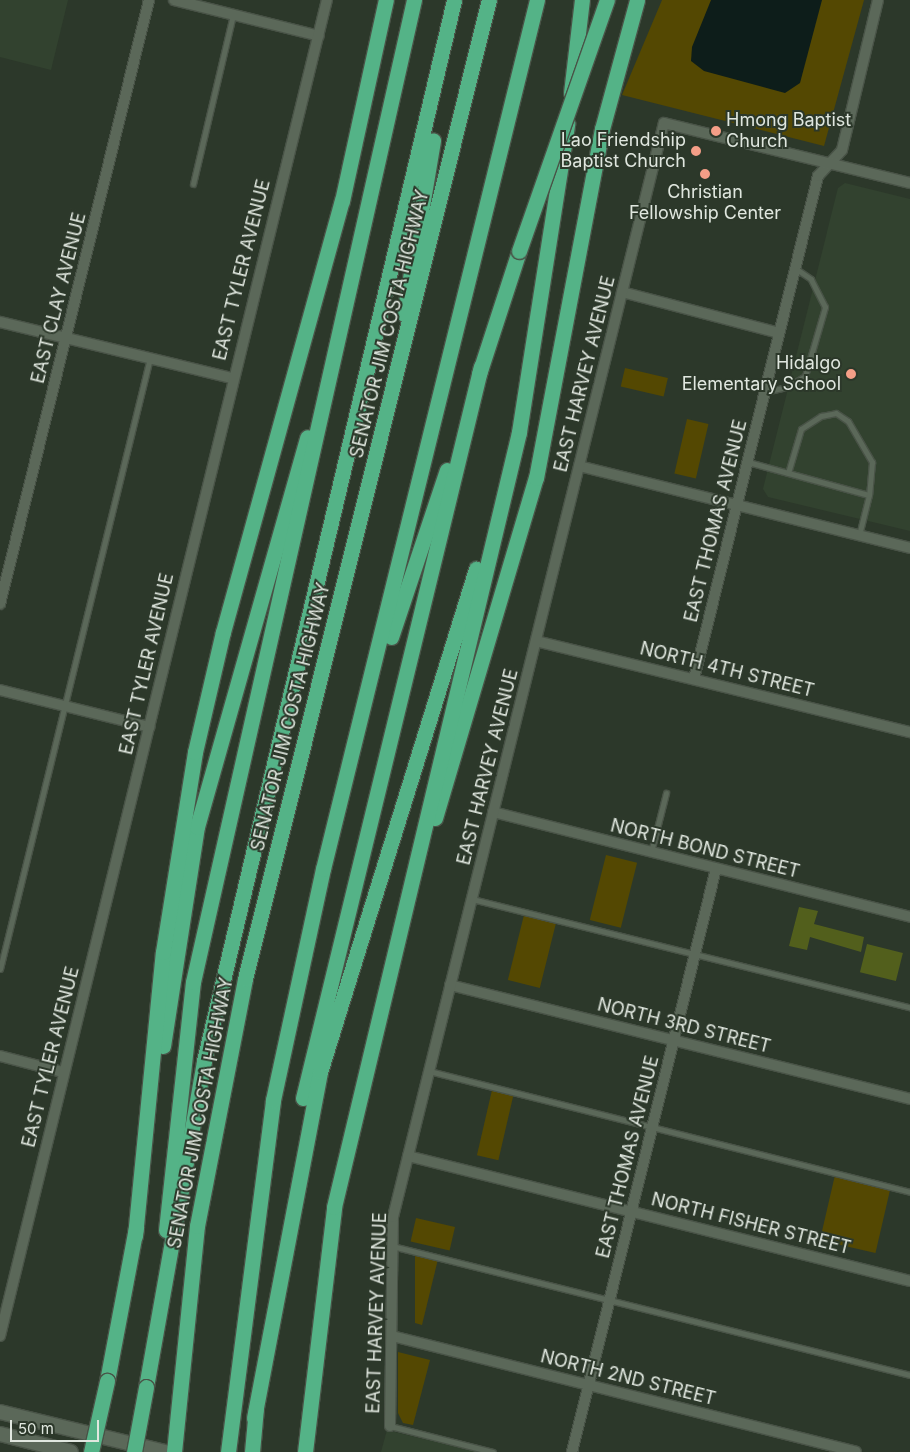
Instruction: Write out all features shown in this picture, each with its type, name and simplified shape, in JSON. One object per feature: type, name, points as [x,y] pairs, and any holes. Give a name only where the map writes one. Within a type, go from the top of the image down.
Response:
[{"type":"highway","points":[[135,1236],[163,952],[194,752],[223,632],[345,192],[386,0]]},
{"type":"highway","points":[[161,1296],[175,1124],[193,982],[333,352],[414,0]]},
{"type":"highway","points":[[390,400],[455,0]]},
{"type":"highway","points":[[134,1452],[204,1061],[455,0]]},
{"type":"highway","name":"SENATOR JIM COSTA HIGHWAY","points":[[174,1452],[197,1226],[222,1084],[489,0]]},
{"type":"highway","points":[[228,1452],[273,1100],[354,746],[537,0]]},
{"type":"highway","points":[[304,1452],[333,1215],[519,432],[554,232],[582,0]]},
{"type":"highway","points":[[354,746],[519,251],[607,0]]},
{"type":"highway","points":[[396,949],[536,478],[602,129],[637,0]]},
{"type":"highway","points":[[254,1418],[316,1086],[480,555],[536,333]]},
{"type":"highway","points":[[91,1452],[107,1381],[135,1236],[193,844],[333,352]]},
{"type":"highway","points":[[252,1452],[254,1418],[278,1236],[306,1081],[482,366]]},
{"type":"main road","points":[[0,1412],[165,1452]]},
{"type":"main road","points":[[0,1434],[71,1452]]},
{"type":"street","name":"EAST CLAY AVENUE","points":[[0,604],[149,0]]},
{"type":"street","points":[[174,0],[318,36]]},
{"type":"street","name":"EAST TYLER AVENUE","points":[[0,1336],[232,378],[327,0]]},
{"type":"street","name":"EAST THOMAS AVENUE","points":[[694,679],[818,176],[842,150],[878,0]]},
{"type":"street","name":"EAST HARVEY AVENUE","points":[[390,1426],[393,1217],[664,123],[830,163]]},
{"type":"street","points":[[830,163],[910,183]]},
{"type":"street","points":[[622,292],[779,333]]},
{"type":"street","points":[[0,322],[232,378]]},
{"type":"street","points":[[579,466],[910,548]]},
{"type":"street","name":"NORTH 4TH STREET","points":[[536,640],[910,732]]},
{"type":"street","points":[[0,690],[149,727]]},
{"type":"street","name":"NORTH BOND STREET","points":[[493,812],[910,917]]},
{"type":"street","name":"EAST THOMAS AVENUE","points":[[572,1452],[716,869]]},
{"type":"street","name":"NORTH 3RD STREET","points":[[450,985],[910,1099]]},
{"type":"street","points":[[0,1056],[63,1072]]},
{"type":"street","name":"NORTH FISHER STREET","points":[[408,1156],[632,1210],[910,1281]]},
{"type":"street","name":"NORTH 2ND STREET","points":[[392,1336],[856,1452]]},
{"type":"lane","points":[[193,184],[233,15]]},
{"type":"lane","points":[[765,392],[787,387],[805,376],[825,308],[811,279],[796,269]]},
{"type":"lane","points":[[0,969],[66,707],[150,358]]},
{"type":"lane","points":[[788,473],[801,429],[821,416],[836,413],[848,421],[872,462],[869,495],[859,535]]},
{"type":"lane","points":[[748,462],[869,495]]},
{"type":"lane","points":[[651,852],[666,793]]},
{"type":"lane","points":[[472,899],[910,1007]]},
{"type":"lane","points":[[429,1071],[910,1192]]},
{"type":"lane","points":[[392,1246],[910,1375]]},
{"type":"lane","points":[[390,1426],[494,1452]]},
{"type":"shaded area","points":[[0,0],[68,0],[51,70],[0,57]]},
{"type":"shaded area","points":[[662,0],[864,0],[824,146],[622,95]]},
{"type":"shaded area","points":[[711,0],[822,0],[800,83],[785,93],[704,71],[691,61],[692,47]]},
{"type":"shaded area","name":"Hidalgo Elementary School","points":[[845,183],[910,199],[910,531],[768,497],[763,489],[838,188]]},
{"type":"shaded area","points":[[625,368],[668,378],[664,396],[621,387]]},
{"type":"shaded area","points":[[687,419],[708,424],[696,479],[674,474]]},
{"type":"shaded area","points":[[606,855],[637,863],[621,928],[590,920]]},
{"type":"shaded area","points":[[524,915],[556,923],[540,988],[508,980]]},
{"type":"shaded area","points":[[492,1090],[513,1095],[498,1160],[477,1155]]},
{"type":"shaded area","points":[[835,1175],[891,1188],[875,1253],[820,1240]]},
{"type":"shaded area","points":[[416,1218],[455,1227],[450,1250],[411,1241]]},
{"type":"shaded area","points":[[415,1253],[438,1259],[422,1325],[415,1323]]},
{"type":"shaded area","points":[[398,1352],[430,1360],[413,1425],[403,1423],[398,1413]]},
{"type":"shaded area","points":[[387,1430],[477,1452],[381,1452]]},
{"type":"building","points":[[799,907],[818,911],[814,924],[864,937],[861,952],[810,937],[807,950],[789,946]]},
{"type":"building","points":[[867,944],[903,953],[896,981],[860,972]]},
{"type":"place","name":"Hmong Baptist Church","points":[[716,131]]},
{"type":"place","name":"Lao Friendship Baptist Church","points":[[696,151]]},
{"type":"place","name":"Christian Fellowship Center","points":[[705,174]]},
{"type":"place","name":"Hidalgo Elementary School","points":[[851,374]]}]
